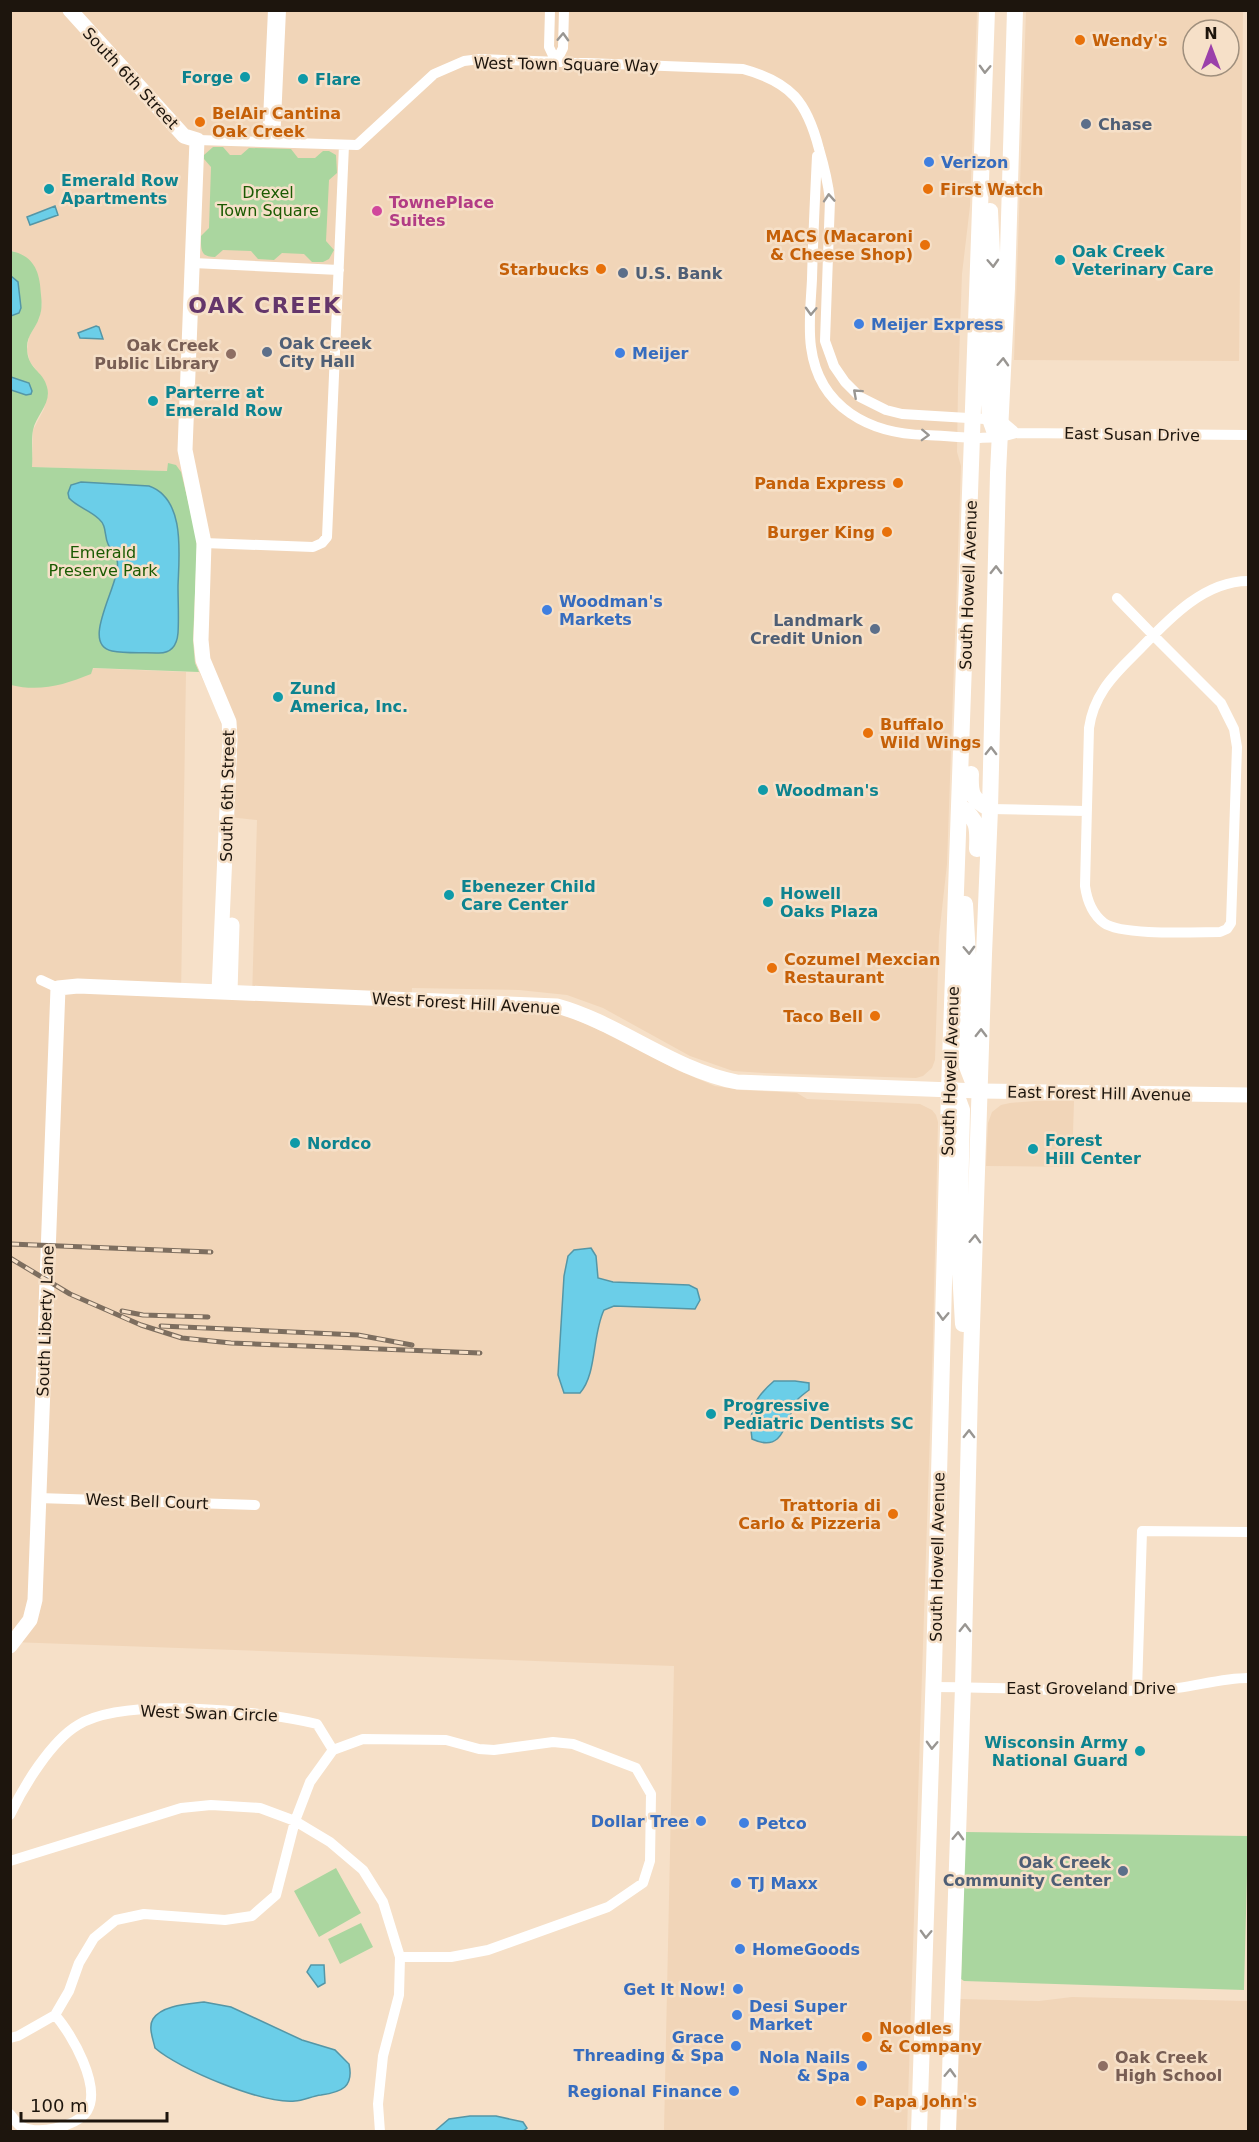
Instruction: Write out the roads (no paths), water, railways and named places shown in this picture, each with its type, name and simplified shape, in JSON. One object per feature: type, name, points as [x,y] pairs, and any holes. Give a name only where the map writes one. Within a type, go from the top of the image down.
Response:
[{"type":"main road","name":"South Howell Avenue","points":[[919,2132],[949,1090],[987,10]]},
{"type":"main road","points":[[1008,435],[993,430],[1007,288],[1015,10]]},
{"type":"main road","points":[[983,142],[993,274],[995,420]]},
{"type":"main road","name":"South Howell Avenue","points":[[948,2132],[984,954],[1008,435]]},
{"type":"main road","points":[[964,690],[972,736],[971,790],[978,803],[990,809]]},
{"type":"main road","points":[[960,806],[972,817],[978,827],[976,887],[984,954]]},
{"type":"main road","points":[[958,850],[968,933],[966,1064],[973,1082],[980,1091]]},
{"type":"main road","points":[[949,1090],[958,1099],[962,1110],[958,1252],[970,1388]]},
{"type":"street","name":"South 6th Street","points":[[70,10],[184,136],[197,140],[184,450],[204,543],[201,640],[203,660],[226,714],[231,740],[225,886],[232,922],[225,992]]},
{"type":"street","points":[[271,142],[273,10]]},
{"type":"street","points":[[271,142],[281,10]]},
{"type":"street","points":[[550,10],[549,47],[556,62]]},
{"type":"street","points":[[556,62],[563,48],[564,10]]},
{"type":"street","name":"West Town Square Way","points":[[197,140],[357,145],[434,74],[448,66],[480,59],[743,69],[764,74],[788,88],[798,98],[810,118],[827,180],[830,200],[825,341],[834,366],[845,382],[861,397],[886,410],[902,414],[995,420]]},
{"type":"street","name":"West Town Square Way","points":[[818,143],[810,344],[818,376],[846,412],[867,424],[891,432],[972,437],[1008,435]]},
{"type":"street","points":[[204,543],[313,547],[322,543],[327,537],[344,146]]},
{"type":"street","points":[[193,263],[339,270]]},
{"type":"street","name":"East Susan Drive","points":[[1008,435],[1248,435]]},
{"type":"street","points":[[1117,598],[1153,635],[1221,703],[1234,729],[1237,747],[1231,923],[1227,929],[1220,932],[1126,930],[1104,923],[1094,913],[1087,898],[1086,811],[1089,728],[1092,714],[1104,688],[1153,635],[1196,598],[1218,588],[1248,581]]},
{"type":"street","points":[[990,809],[1086,811]]},
{"type":"street","name":"West Forest Hill Avenue","points":[[41,980],[58,988],[78,986],[557,1006],[581,1012],[700,1071],[722,1079],[737,1082],[949,1090]]},
{"type":"street","name":"South Liberty Lane","points":[[10,1646],[30,1620],[35,1600],[58,988]]},
{"type":"street","name":"East Forest Hill Avenue","points":[[949,1090],[1248,1095]]},
{"type":"street","name":"West Bell Court","points":[[38,1498],[255,1505]]},
{"type":"street","points":[[1137,1690],[1142,1531],[1248,1532]]},
{"type":"street","name":"East Groveland Drive","points":[[933,1687],[1137,1690],[1183,1688],[1248,1678]]},
{"type":"street","name":"West Swan Circle","points":[[10,1815],[20,1795],[49,1752],[78,1725],[111,1712],[155,1708],[287,1716],[317,1724],[333,1750]]},
{"type":"street","points":[[10,2038],[18,2036],[55,2015],[69,1991],[79,1963],[93,1938],[116,1920],[144,1914],[225,1920],[252,1916],[276,1895],[295,1821],[310,1782],[333,1750],[363,1739],[446,1740],[479,1749],[494,1750],[553,1742],[573,1744],[636,1768],[651,1794],[650,1861],[643,1883],[608,1907],[488,1950],[451,1957],[400,1958]]},
{"type":"street","points":[[10,1861],[181,1808],[211,1804],[260,1808],[295,1821],[330,1842],[363,1870],[383,1902],[400,1958],[399,1995],[383,2056],[378,2104],[380,2132]]},
{"type":"street","points":[[10,2114],[19,2126],[35,2131],[66,2127],[87,2112],[92,2090],[79,2052],[64,2025],[55,2015]]},
{"type":"water","points":[[55,206],[58,215],[30,225],[27,217]]},
{"type":"water","points":[[11,276],[18,282],[21,308],[19,313],[11,316]]},
{"type":"water","points":[[99,327],[103,339],[80,338],[78,333]]},
{"type":"water","points":[[11,377],[29,383],[31,394],[26,395],[11,390]]},
{"type":"water","points":[[81,482],[149,486],[161,493],[169,503],[178,529],[178,633],[173,648],[167,652],[112,651],[103,646],[99,637],[100,625],[114,582],[117,560],[108,544],[102,522],[69,498],[71,485]]},
{"type":"water","points":[[591,1248],[596,1256],[598,1278],[613,1282],[689,1285],[697,1289],[700,1300],[695,1309],[614,1306],[604,1310],[592,1365],[585,1385],[580,1393],[564,1393],[558,1375],[564,1276],[568,1256],[574,1250]]},
{"type":"water","points":[[774,1381],[809,1383],[809,1390],[798,1399],[778,1438],[772,1442],[763,1443],[752,1439],[752,1414],[761,1394]]},
{"type":"water","points":[[311,1965],[324,1965],[325,1983],[318,1987],[307,1972]]},
{"type":"water","points":[[204,2002],[231,2007],[302,2040],[335,2050],[349,2064],[348,2083],[335,2092],[298,2101],[263,2097],[201,2075],[182,2066],[155,2048],[151,2026],[157,2014],[176,2006]]},
{"type":"water","points":[[496,2116],[523,2122],[527,2128],[522,2132],[435,2131],[449,2119]]},
{"type":"railway","points":[[10,1244],[211,1252]]},
{"type":"railway","points":[[10,1258],[70,1294],[141,1325],[182,1338],[231,1343],[480,1353]]},
{"type":"railway","points":[[122,1311],[143,1315],[208,1317]]},
{"type":"railway","points":[[161,1326],[358,1335],[412,1345]]},
{"type":"place","name":"Wendy's","points":[[1080,40]]},
{"type":"place","name":"Forge","points":[[245,77]]},
{"type":"place","name":"Flare","points":[[303,79]]},
{"type":"place","name":"BelAir Cantina Oak Creek","points":[[200,122]]},
{"type":"place","name":"Chase","points":[[1086,124]]},
{"type":"place","name":"Verizon","points":[[929,162]]},
{"type":"place","name":"Emerald Row Apartments","points":[[49,189]]},
{"type":"place","name":"First Watch","points":[[928,189]]},
{"type":"place","name":"TownePlace Suites","points":[[377,211]]},
{"type":"place","name":"MACS (Macaroni & Cheese Shop)","points":[[925,245]]},
{"type":"place","name":"Oak Creek Veterinary Care","points":[[1060,260]]},
{"type":"place","name":"Starbucks","points":[[601,269]]},
{"type":"place","name":"U.S. Bank","points":[[623,273]]},
{"type":"place","name":"Meijer Express","points":[[859,324]]},
{"type":"place","name":"Oak Creek City Hall","points":[[267,352]]},
{"type":"place","name":"Meijer","points":[[620,353]]},
{"type":"place","name":"Oak Creek Public Library","points":[[231,354]]},
{"type":"place","name":"Parterre at Emerald Row","points":[[153,401]]},
{"type":"place","name":"Panda Express","points":[[898,483]]},
{"type":"place","name":"Burger King","points":[[887,532]]},
{"type":"place","name":"Woodman's Markets","points":[[547,610]]},
{"type":"place","name":"Landmark Credit Union","points":[[875,629]]},
{"type":"place","name":"Zund America, Inc.","points":[[278,697]]},
{"type":"place","name":"Buffalo Wild Wings","points":[[868,733]]},
{"type":"place","name":"Woodman's","points":[[763,790]]},
{"type":"place","name":"Ebenezer Child Care Center","points":[[449,895]]},
{"type":"place","name":"Howell Oaks Plaza","points":[[768,902]]},
{"type":"place","name":"Cozumel Mexcian Restaurant","points":[[772,968]]},
{"type":"place","name":"Taco Bell","points":[[875,1016]]},
{"type":"place","name":"Nordco","points":[[295,1143]]},
{"type":"place","name":"Forest Hill Center","points":[[1033,1149]]},
{"type":"place","name":"Progressive Pediatric Dentists SC","points":[[711,1414]]},
{"type":"place","name":"Trattoria di Carlo & Pizzeria","points":[[893,1514]]},
{"type":"place","name":"Wisconsin Army National Guard","points":[[1140,1751]]},
{"type":"place","name":"Dollar Tree","points":[[701,1821]]},
{"type":"place","name":"Petco","points":[[744,1823]]},
{"type":"place","name":"Oak Creek Community Center","points":[[1123,1871]]},
{"type":"place","name":"TJ Maxx","points":[[736,1883]]},
{"type":"place","name":"HomeGoods","points":[[740,1949]]},
{"type":"place","name":"Get It Now!","points":[[738,1989]]},
{"type":"place","name":"Desi Super Market","points":[[737,2015]]},
{"type":"place","name":"Noodles & Company","points":[[867,2037]]},
{"type":"place","name":"Grace Threading & Spa","points":[[736,2046]]},
{"type":"place","name":"Nola Nails & Spa","points":[[862,2066]]},
{"type":"place","name":"Oak Creek High School","points":[[1103,2066]]},
{"type":"place","name":"Regional Finance","points":[[734,2091]]},
{"type":"place","name":"Papa John's","points":[[861,2101]]},
{"type":"district","name":"OAK CREEK","points":[[265,305]]},
{"type":"park label","name":"Drexel Town Square","points":[[268,201]]},
{"type":"park label","name":"Emerald Preserve Park","points":[[103,561]]}]
